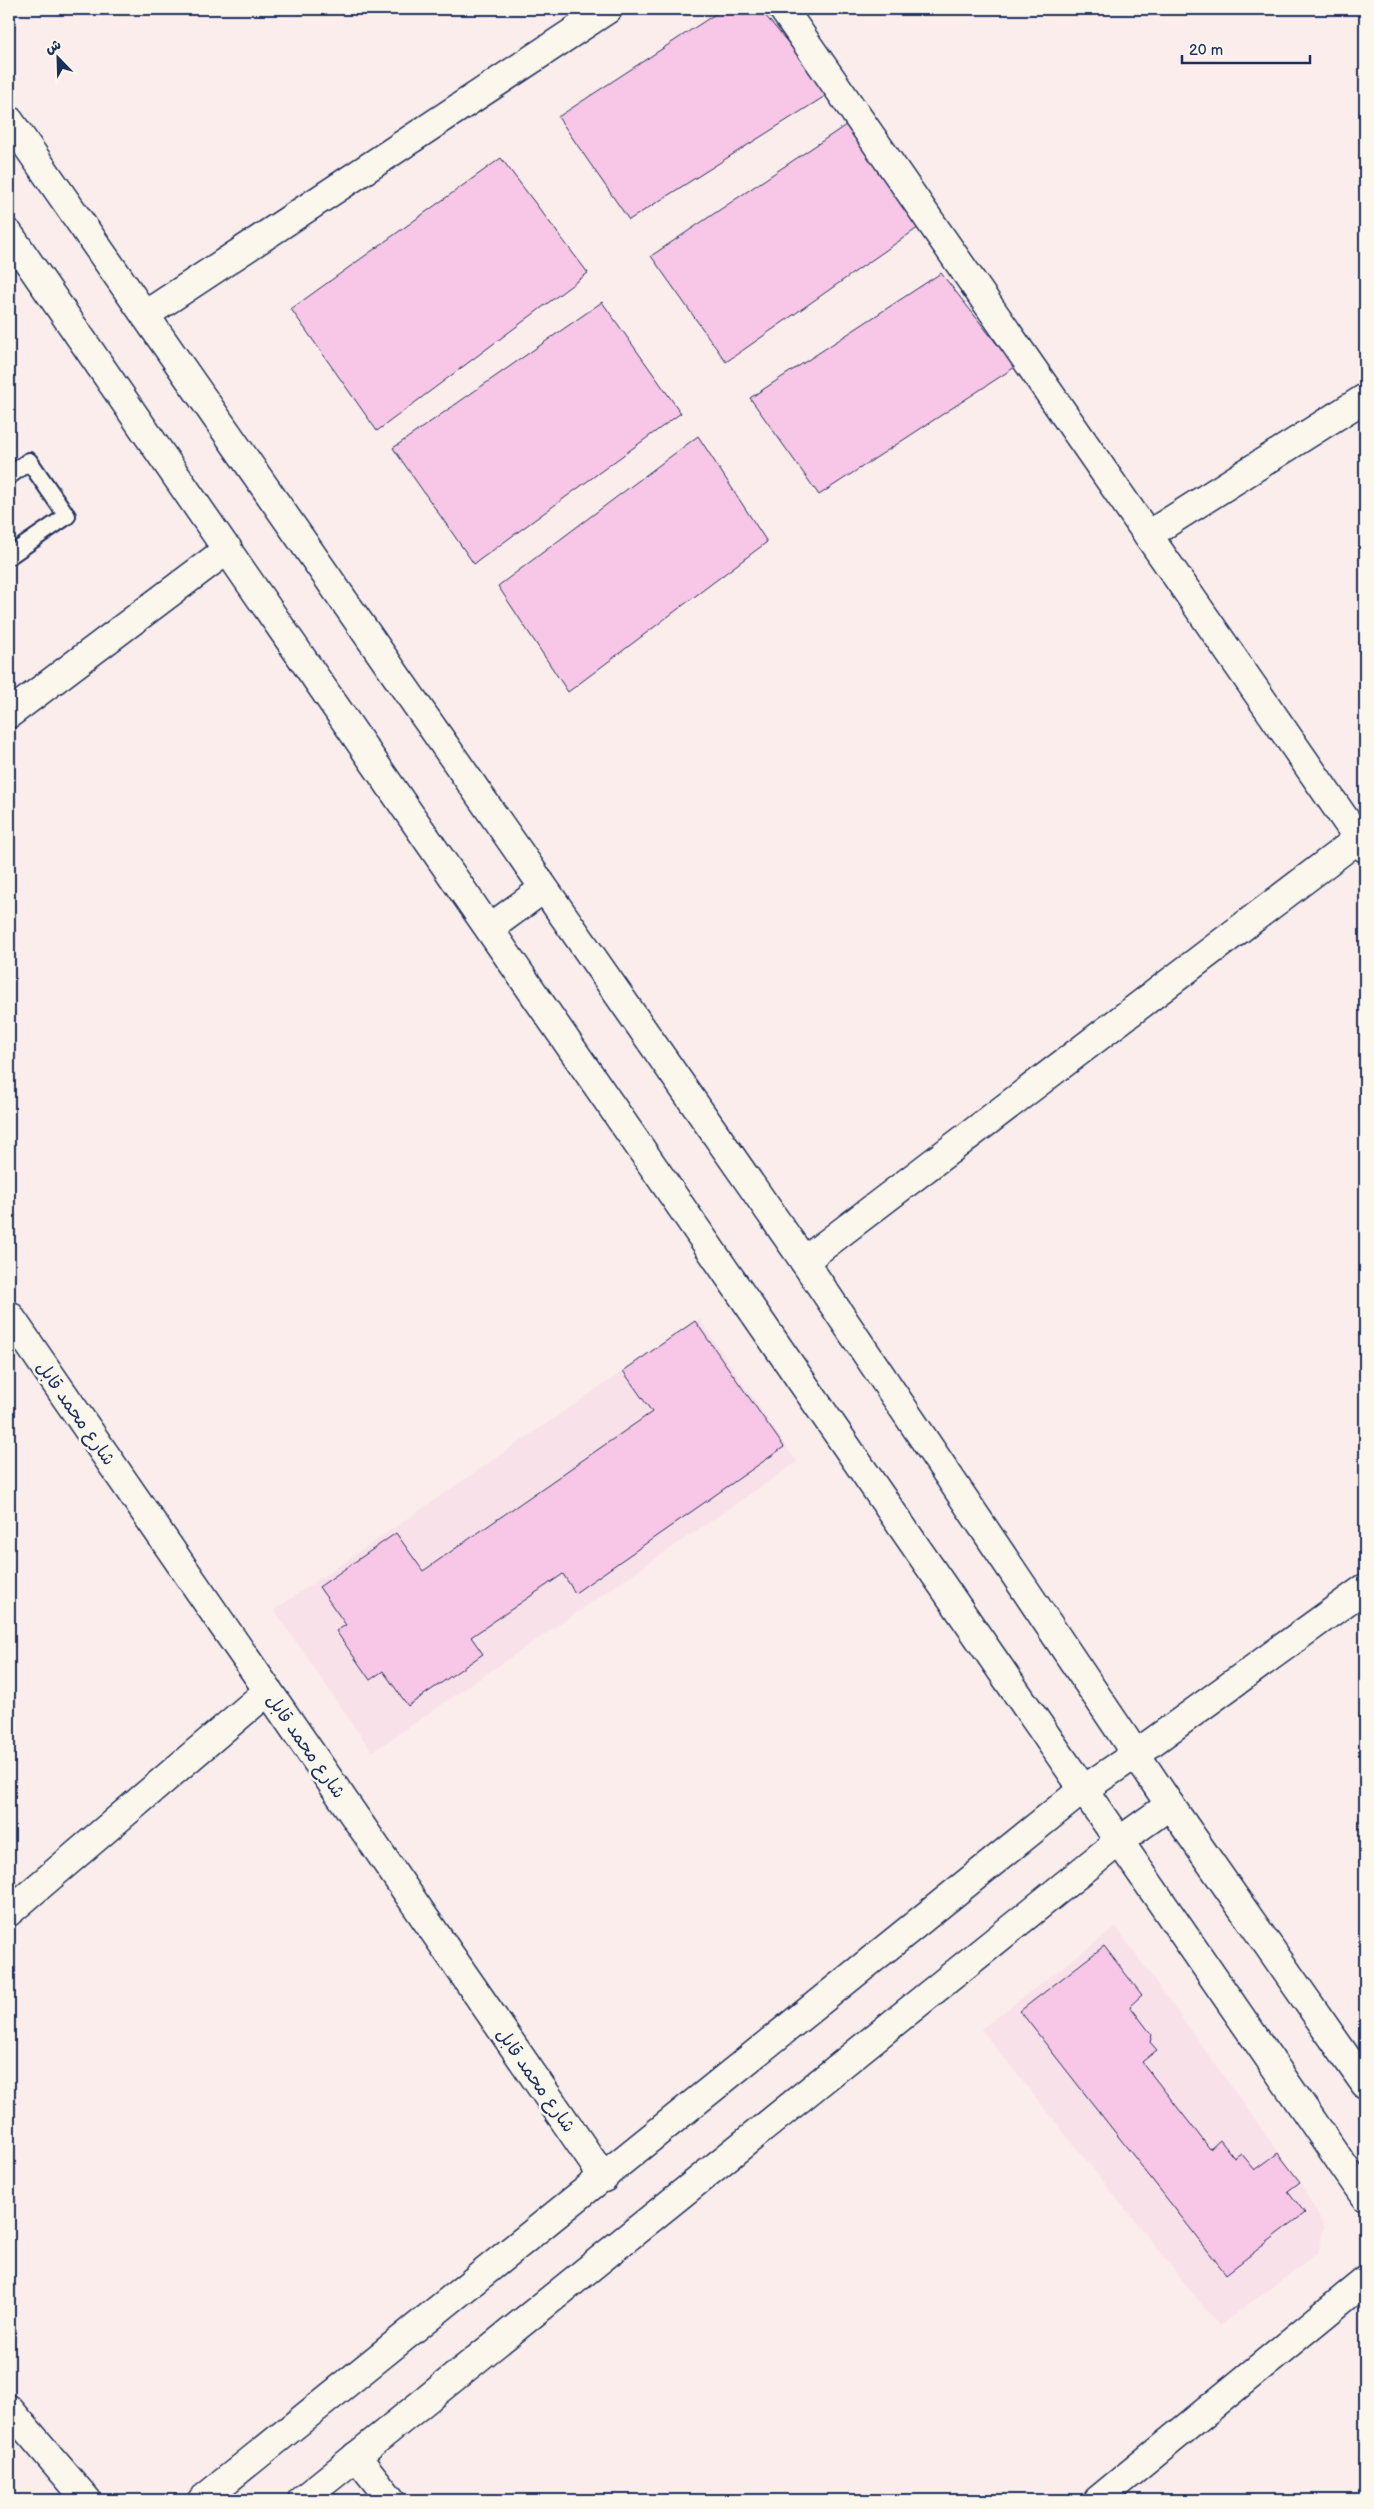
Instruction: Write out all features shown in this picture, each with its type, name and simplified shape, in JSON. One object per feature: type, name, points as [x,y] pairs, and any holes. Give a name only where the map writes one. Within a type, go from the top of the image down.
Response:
[{"type":"street","points":[[145,315],[608,9]]},
{"type":"street","points":[[783,9],[1362,844],[804,1261]]},
{"type":"street","points":[[9,120],[804,1261],[1170,1806],[1365,2084]]},
{"type":"street","points":[[9,234],[490,928],[1081,1791],[1365,2197]]},
{"type":"street","points":[[1148,535],[1365,398]]},
{"type":"street","points":[[9,714],[228,549]]},
{"type":"street","points":[[490,928],[543,889]]},
{"type":"street","name":"شارع محمد قابل","points":[[9,1315],[604,2178]]},
{"type":"street","points":[[202,2500],[604,2178],[1081,1791],[1136,1754],[1365,1588]]},
{"type":"street","points":[[9,1912],[268,1691]]},
{"type":"street","points":[[302,2500],[1118,1842],[1170,1806]]},
{"type":"street","points":[[1098,2500],[1365,2281]]},
{"type":"street","points":[[9,2409],[87,2500]]},
{"type":"street","points":[[356,2456],[391,2500]]},
{"type":"lane","points":[[9,476],[30,461],[67,516],[9,556]]},
{"type":"shaded area","points":[[699,1319],[797,1462],[372,1752],[274,1610]]},
{"type":"shaded area","points":[[1116,1927],[1300,2182],[1324,2226],[1318,2253],[1219,2326],[981,2029]]},
{"type":"building","points":[[723,9],[760,9],[830,93],[629,220],[558,117]]},
{"type":"building","points":[[849,123],[922,225],[726,362],[651,256]]},
{"type":"building","points":[[501,158],[588,273],[377,431],[291,309]]},
{"type":"building","points":[[941,273],[1015,367],[819,495],[750,398]]},
{"type":"building","points":[[602,302],[681,413],[474,564],[393,448]]},
{"type":"building","points":[[698,436],[767,542],[568,692],[498,586]]},
{"type":"building","points":[[695,1321],[784,1447],[575,1593],[563,1574],[471,1637],[483,1654],[408,1706],[383,1671],[370,1680],[336,1631],[346,1625],[319,1587],[396,1533],[423,1571],[652,1412],[623,1371]]},
{"type":"building","points":[[1104,1946],[1142,1995],[1130,2006],[1152,2035],[1150,2042],[1157,2050],[1142,2062],[1210,2149],[1220,2140],[1234,2158],[1241,2153],[1255,2170],[1278,2153],[1300,2182],[1288,2191],[1305,2213],[1226,2274],[1020,2011]]}]
